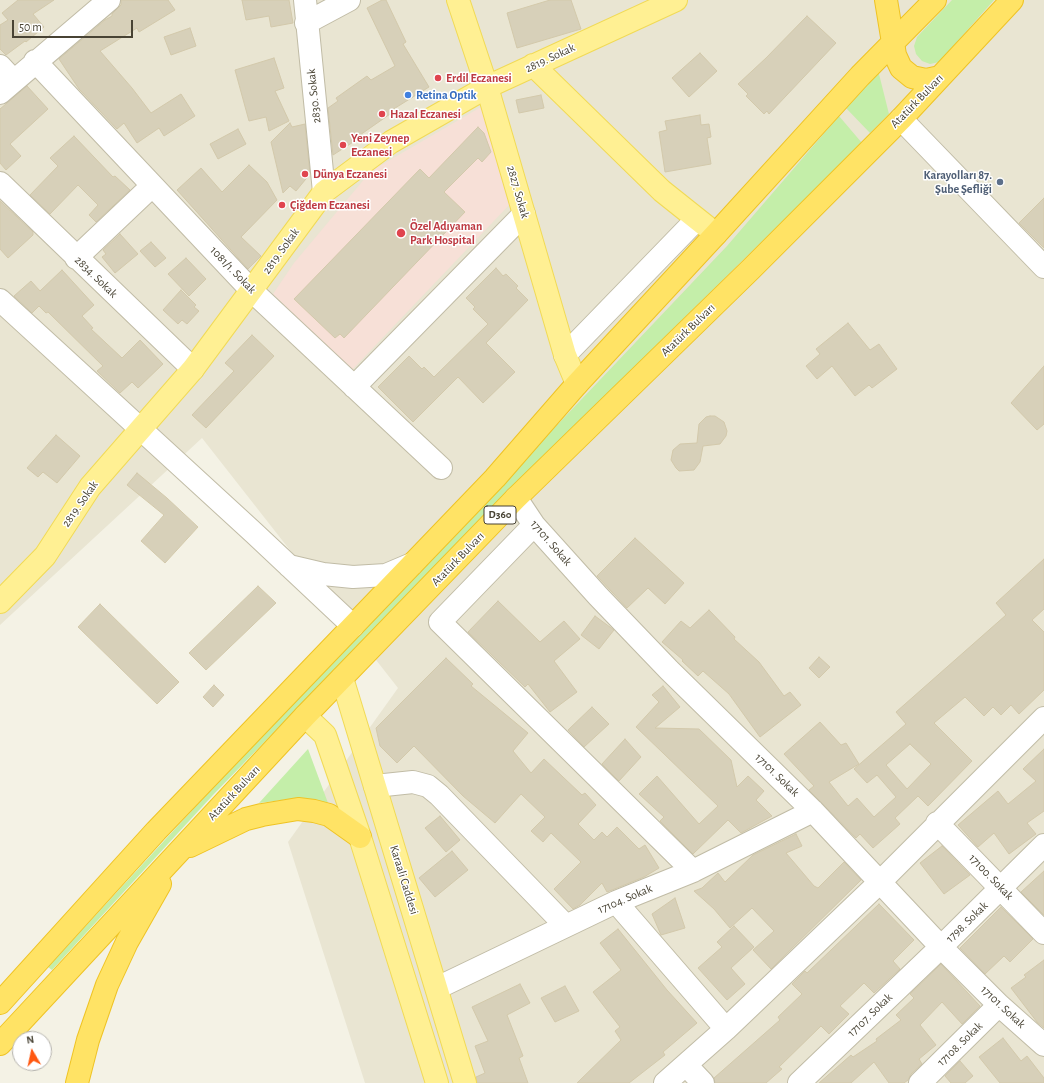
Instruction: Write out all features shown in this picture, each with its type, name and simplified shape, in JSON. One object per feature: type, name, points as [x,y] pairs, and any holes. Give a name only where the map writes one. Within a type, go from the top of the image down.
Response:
[{"type":"highway","points":[[886,0],[894,42],[895,56],[901,68],[912,77],[926,80],[940,78]]},
{"type":"highway","name":"D360","points":[[0,1003],[156,831],[495,478],[577,384],[860,76],[935,0]]},
{"type":"highway","name":"Atatürk Bulvarı","points":[[0,1044],[305,716],[516,498],[751,269],[940,78],[1012,0]]},
{"type":"highway","points":[[77,1083],[90,1034],[107,985],[130,937],[178,852],[246,819],[293,810],[309,810],[324,813],[334,818],[360,837]]},
{"type":"main road","name":"2827. Sokak","points":[[458,0],[487,87],[565,355],[577,384]]},
{"type":"main road","name":"2819. Sokak","points":[[0,602],[45,556],[90,487],[193,369],[324,192],[391,142],[487,87],[676,0]]},
{"type":"main road","points":[[533,65],[662,191],[696,220],[716,234]]},
{"type":"main road","name":"Karaali Caddesi","points":[[342,678],[465,1083]]},
{"type":"main road","points":[[305,716],[325,735],[360,837],[437,1083]]},
{"type":"street","points":[[4,80],[35,61],[109,0]]},
{"type":"street","name":"2830. Sokak","points":[[305,0],[306,23],[324,192]]},
{"type":"street","points":[[306,23],[349,0]]},
{"type":"street","name":"1081/1. Sokak","points":[[35,61],[252,291],[441,468]]},
{"type":"street","points":[[901,118],[1044,267]]},
{"type":"street","name":"2834. Sokak","points":[[0,183],[76,258],[193,369]]},
{"type":"street","points":[[76,258],[152,186]]},
{"type":"street","points":[[354,387],[524,214]]},
{"type":"street","points":[[565,355],[696,220]]},
{"type":"street","points":[[0,300],[249,528],[353,626]]},
{"type":"street","name":"17101. Sokak","points":[[516,498],[534,525],[598,596],[664,665],[813,811],[941,947],[999,1005],[1044,1045]]},
{"type":"street","points":[[534,525],[440,622],[693,871]]},
{"type":"street","points":[[288,566],[323,574],[353,577],[386,575],[412,564]]},
{"type":"street","points":[[665,1083],[726,1029],[880,882],[937,823],[1044,718]]},
{"type":"street","points":[[375,786],[413,782],[428,786],[439,795],[566,926]]},
{"type":"street","name":"17104. Sokak","points":[[437,988],[616,902],[693,871],[813,811]]},
{"type":"street","name":"17100. Sokak","points":[[937,823],[1002,888],[1044,933]]},
{"type":"street","name":"1798. Sokak","points":[[941,947],[1044,845]]},
{"type":"street","points":[[616,902],[726,1029]]},
{"type":"street","name":"17107. Sokak","points":[[799,1083],[941,947]]},
{"type":"street","name":"17108. Sokak","points":[[920,1083],[999,1005]]},
{"type":"street","points":[[686,1065],[703,1083]]},
{"type":"shaded area","points":[[0,0],[1044,0],[1044,1083],[365,1083],[288,842],[398,688],[202,438],[0,625]]},
{"type":"shaded area","name":"Özel Adıyaman Park Hospital","points":[[481,107],[512,202],[351,371],[273,294],[294,263],[371,171]]},
{"type":"green space","points":[[952,0],[994,0],[939,62],[930,64],[922,61],[916,54],[914,46],[917,37]]},
{"type":"green space","points":[[875,74],[879,74],[889,114],[870,133],[846,108]]},
{"type":"green space","points":[[839,116],[862,143],[507,492],[213,795],[52,970],[48,967],[209,792],[727,246]]},
{"type":"green space","points":[[308,749],[328,803],[299,798],[259,803]]},
{"type":"building","points":[[18,0],[54,0],[33,14],[44,27],[26,42],[25,41],[6,55],[0,49],[0,25],[8,20],[2,13]]},
{"type":"building","points":[[121,0],[168,0],[175,10],[139,32],[137,28],[100,51],[132,88],[151,113],[181,94],[195,116],[164,136],[159,128],[137,143],[124,123],[117,129],[79,89],[59,59],[105,20],[112,16],[112,14],[121,5]]},
{"type":"building","points":[[242,0],[289,0],[293,23],[271,27],[269,16],[246,20]]},
{"type":"building","points":[[382,0],[386,0],[406,42],[403,44],[429,87],[392,110],[393,112],[360,135],[361,137],[333,155],[328,108],[338,101],[336,98],[367,76],[371,80],[395,66],[367,8]]},
{"type":"building","points":[[550,0],[571,0],[581,29],[517,48],[507,13]]},
{"type":"building","points":[[807,16],[836,43],[769,114],[767,111],[764,114],[746,96],[748,94],[738,84]]},
{"type":"building","points":[[190,28],[196,46],[171,55],[164,37]]},
{"type":"building","points":[[700,53],[717,71],[689,97],[672,78]]},
{"type":"building","points":[[274,58],[284,88],[275,91],[289,121],[269,131],[266,117],[249,121],[235,70]]},
{"type":"building","points":[[27,86],[48,109],[10,144],[21,156],[6,170],[0,163],[0,109]]},
{"type":"building","points":[[541,95],[544,108],[519,113],[516,100]]},
{"type":"building","points":[[700,115],[701,125],[709,124],[711,137],[707,138],[711,164],[665,172],[659,132],[667,130],[665,121]]},
{"type":"building","points":[[290,123],[292,127],[305,124],[310,174],[296,191],[290,186],[283,193],[271,142]]},
{"type":"building","points":[[478,127],[484,133],[491,152],[482,162],[478,158],[444,192],[465,212],[344,338],[340,334],[335,338],[294,299],[420,169],[429,178]]},
{"type":"building","points":[[238,129],[246,144],[218,159],[210,144]]},
{"type":"building","points":[[74,136],[113,177],[115,176],[130,190],[96,222],[89,215],[98,205],[78,185],[50,214],[30,195],[58,166],[50,158]]},
{"type":"building","points":[[249,165],[267,182],[277,200],[241,237],[261,256],[248,269],[177,190],[201,168],[222,192]]},
{"type":"building","points":[[1044,198],[1044,248],[1019,223]]},
{"type":"building","points":[[0,201],[33,232],[33,235],[8,258],[0,249]]},
{"type":"building","points":[[120,234],[138,254],[115,273],[102,257],[106,254],[103,250]]},
{"type":"building","points":[[151,242],[166,258],[155,267],[140,251]]},
{"type":"building","points":[[186,258],[206,279],[189,296],[168,274]]},
{"type":"building","points":[[496,268],[503,276],[506,274],[518,286],[516,288],[528,300],[486,343],[515,372],[483,403],[458,377],[413,422],[378,387],[409,356],[422,369],[424,367],[434,377],[488,324],[473,309],[475,307],[466,298]]},
{"type":"building","points":[[62,270],[94,305],[82,316],[93,328],[91,329],[122,358],[140,340],[163,364],[138,388],[132,382],[120,393],[97,371],[103,366],[48,312],[46,313],[39,306],[32,313],[14,296],[31,281],[40,291]]},
{"type":"building","points":[[181,290],[196,305],[194,307],[199,311],[187,324],[182,320],[178,324],[163,310]]},
{"type":"building","points":[[848,323],[870,350],[879,344],[897,369],[872,388],[869,385],[855,396],[832,366],[817,379],[806,366],[820,354],[816,349]]},
{"type":"building","points":[[252,335],[274,356],[206,428],[192,415],[234,371],[225,363]]},
{"type":"building","points":[[1044,366],[1044,424],[1037,430],[1011,403]]},
{"type":"building","points":[[715,416],[724,422],[727,431],[726,436],[720,444],[703,446],[700,462],[694,470],[679,471],[671,460],[673,450],[680,444],[697,443],[699,424],[706,417]]},
{"type":"building","points":[[56,435],[80,456],[57,483],[43,472],[38,477],[27,468]]},
{"type":"building","points":[[137,473],[198,527],[165,563],[141,541],[164,515],[127,485]]},
{"type":"building","points":[[635,538],[684,583],[665,604],[648,588],[627,608],[597,576]]},
{"type":"building","points":[[1044,559],[1044,609],[1032,620],[1044,632],[1044,690],[1019,714],[1011,705],[1001,715],[993,707],[984,716],[965,697],[934,723],[972,761],[928,806],[918,796],[895,818],[900,824],[873,848],[860,834],[856,838],[809,790],[814,786],[784,754],[820,722],[841,745],[846,743],[859,764],[829,782],[848,806],[857,798],[874,817],[896,797],[877,775],[867,783],[854,769],[906,724],[896,712],[1006,615],[996,603]],"holes":[[[910,744],[931,764],[907,789],[886,765]]]},
{"type":"building","points":[[258,586],[276,603],[206,670],[189,653]]},
{"type":"building","points":[[498,601],[540,642],[564,621],[580,639],[554,661],[577,692],[550,712],[528,684],[525,687],[468,632]]},
{"type":"building","points":[[100,604],[179,682],[157,704],[78,627]]},
{"type":"building","points":[[709,610],[735,637],[734,639],[759,662],[784,696],[790,692],[801,705],[760,737],[729,694],[703,671],[698,676],[682,661],[683,660],[662,642],[681,621],[690,628]]},
{"type":"building","points":[[595,616],[614,630],[599,649],[581,635]]},
{"type":"building","points":[[819,657],[830,667],[819,678],[809,668]]},
{"type":"building","points":[[446,658],[473,684],[471,686],[528,733],[513,751],[531,773],[544,759],[582,795],[585,793],[596,805],[578,824],[594,840],[602,832],[607,837],[617,827],[639,849],[645,845],[659,868],[644,877],[607,892],[602,883],[580,905],[573,909],[554,889],[581,862],[551,833],[543,842],[531,831],[545,817],[521,794],[495,823],[463,796],[414,746],[397,763],[380,746],[376,728]]},
{"type":"building","points":[[214,685],[224,695],[213,707],[203,697]]},
{"type":"building","points":[[663,686],[680,707],[655,728],[699,729],[731,760],[737,787],[748,776],[764,791],[756,800],[772,816],[741,833],[728,820],[693,854],[660,821],[664,817],[639,794],[657,776],[699,824],[718,806],[636,727],[659,702],[652,695]]},
{"type":"building","points":[[592,707],[609,724],[584,747],[568,730]]},
{"type":"building","points":[[625,739],[641,757],[619,781],[602,764]]},
{"type":"building","points":[[1044,749],[1044,811],[1027,823],[1036,834],[1009,854],[994,833],[978,847],[958,825],[998,791],[1008,804],[1036,781],[1023,769]]},
{"type":"building","points":[[440,816],[460,840],[446,852],[425,828]]},
{"type":"building","points":[[796,834],[802,846],[786,853],[814,886],[818,888],[844,862],[861,880],[771,969],[753,950],[774,931],[752,908],[730,928],[714,909],[694,891],[702,888],[718,873],[725,882],[753,855]]},
{"type":"building","points":[[942,846],[970,875],[944,894],[920,863]]},
{"type":"building","points":[[452,851],[468,870],[435,897],[419,878]]},
{"type":"building","points":[[1044,871],[1044,915],[1021,892]]},
{"type":"building","points":[[675,898],[685,928],[661,935],[652,914]]},
{"type":"building","points":[[879,904],[914,940],[893,961],[900,969],[874,993],[864,983],[840,1006],[849,1014],[829,1034],[821,1026],[779,1067],[782,1069],[766,1083],[715,1083],[714,1078],[780,1020],[778,1017],[802,994],[792,984],[805,971],[807,973]]},
{"type":"building","points":[[1001,907],[1033,939],[1010,962],[1004,956],[985,974],[960,948]]},
{"type":"building","points":[[734,926],[754,947],[731,968],[745,984],[727,1000],[698,968],[722,947],[717,942]]},
{"type":"building","points":[[618,929],[667,990],[697,1023],[663,1052],[665,1055],[629,1083],[577,1083],[621,1040],[615,1031],[620,1027],[593,992],[621,970],[600,943]]},
{"type":"building","points":[[1044,960],[1044,1028],[1037,1022],[1011,988],[1026,977],[1024,975]]},
{"type":"building","points":[[941,964],[980,1006],[962,1024],[942,1002],[920,1025],[936,1045],[919,1059],[922,1064],[911,1074],[908,1080],[904,1083],[889,1083],[874,1062],[851,1083],[819,1083],[851,1055],[853,1057],[877,1041],[876,1039],[901,1020],[896,1015],[914,998],[910,994]]},
{"type":"building","points":[[520,984],[530,1003],[507,1015],[523,1056],[519,1058],[528,1083],[477,1083],[476,1077],[485,1073],[475,1046],[488,1041],[472,1007]]},
{"type":"building","points":[[565,986],[579,1011],[555,1022],[541,998]]},
{"type":"building","points":[[1003,1038],[1021,1061],[1027,1056],[1044,1078],[1044,1083],[1000,1083],[979,1057]]},
{"type":"building","points":[[960,1061],[973,1076],[965,1083],[951,1083],[945,1076]]},
{"type":"place","name":"Erdil Eczanesi","points":[[438,78]]},
{"type":"place","name":"Retina Optik","points":[[408,95]]},
{"type":"place","name":"Hazal Eczanesi","points":[[382,114]]},
{"type":"place","name":"Yeni Zeynep Eczanesi","points":[[343,145]]},
{"type":"place","name":"Dünya Eczanesi","points":[[305,174]]},
{"type":"place","name":"Karayolları 87. Şube Şefliği","points":[[1000,182]]},
{"type":"place","name":"Çiğdem Eczanesi","points":[[282,205]]},
{"type":"place","name":"Özel Adıyaman Park Hospital","points":[[401,233]]}]
